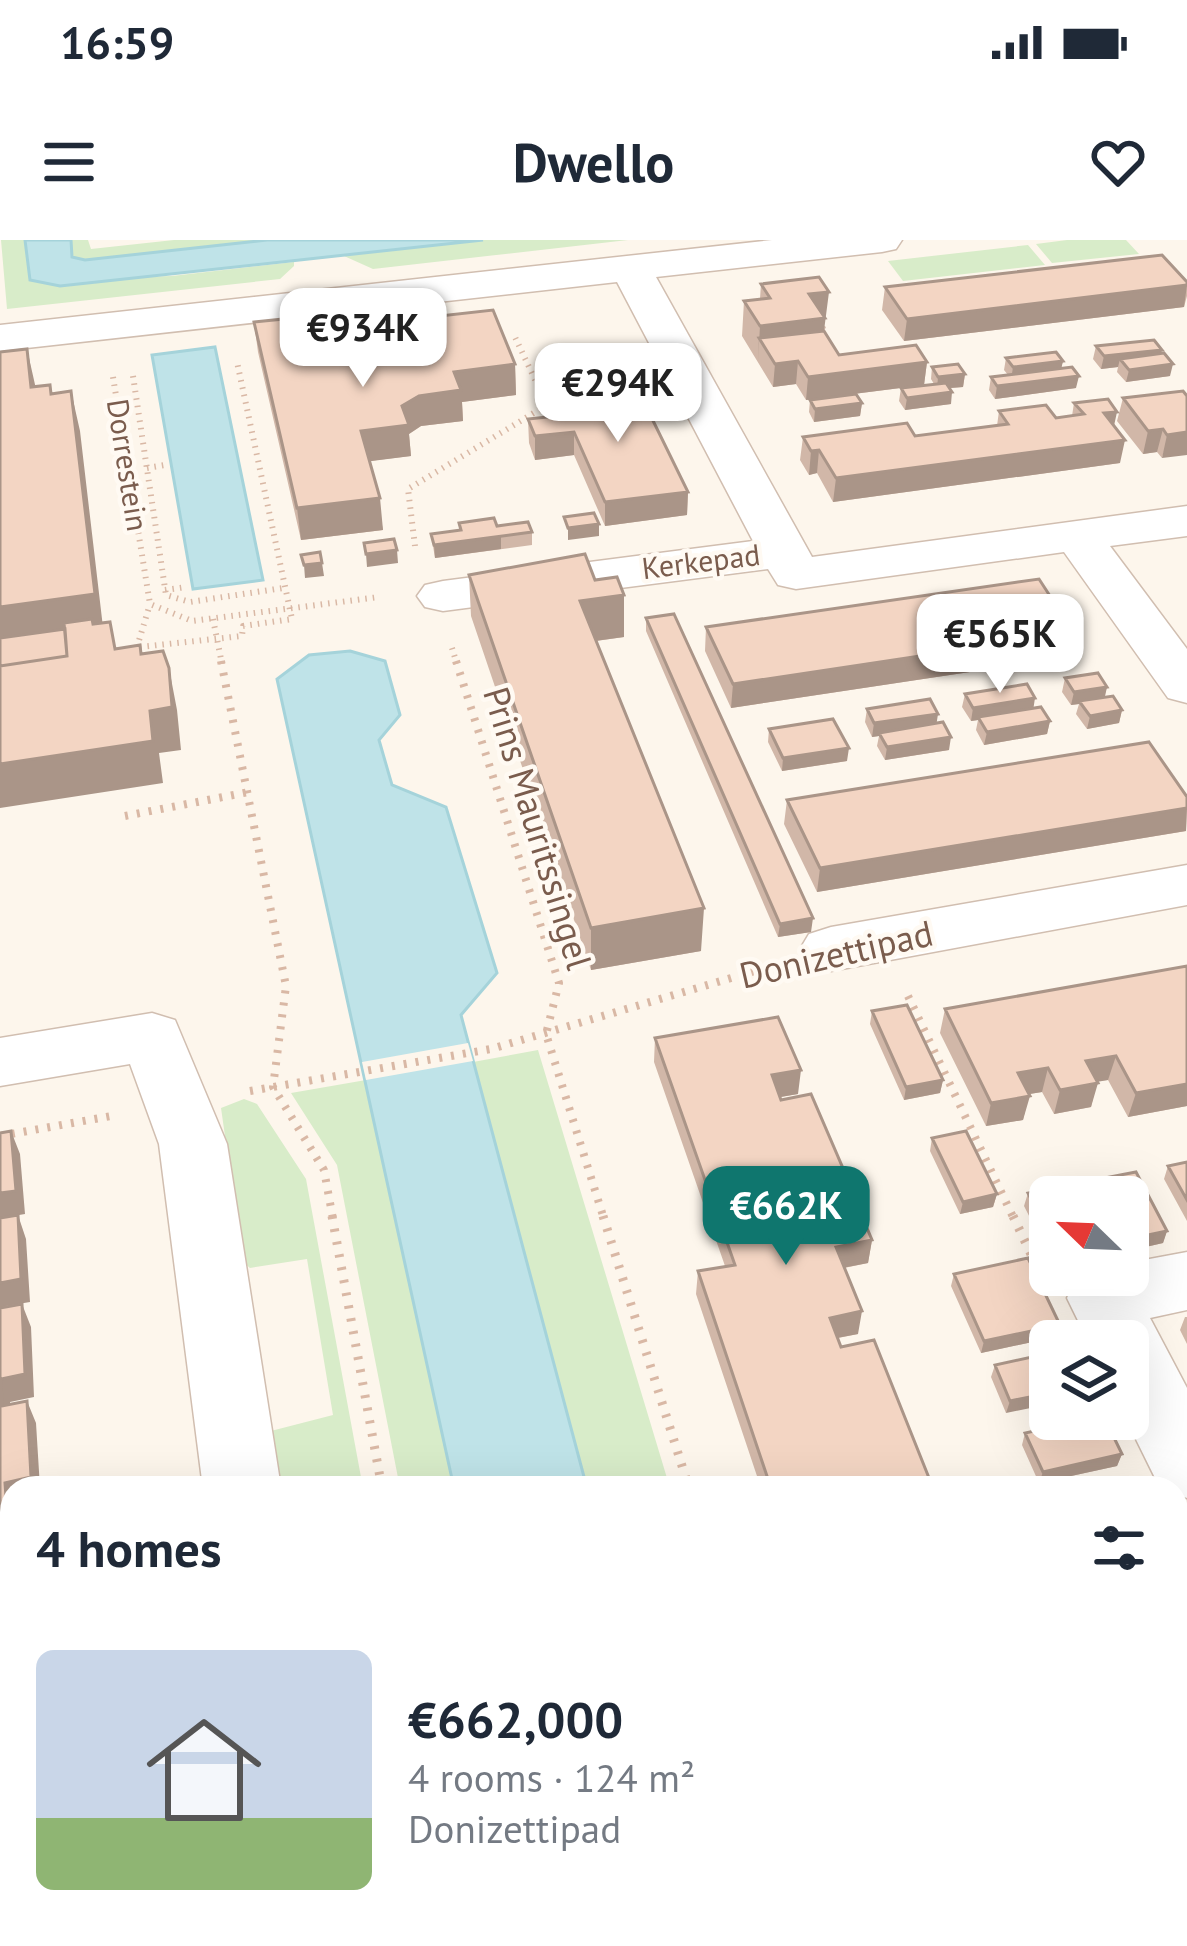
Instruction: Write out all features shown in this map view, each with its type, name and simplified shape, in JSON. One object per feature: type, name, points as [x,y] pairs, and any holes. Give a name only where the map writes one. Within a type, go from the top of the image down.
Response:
[{"type":"street","points":[[0,338],[117,343],[783,245],[882,240]]},
{"type":"street","name":"Kerkepad","points":[[430,579],[782,552],[630,268]]},
{"type":"street","points":[[782,552],[796,574],[1187,520]]},
{"type":"street","points":[[1077,536],[1187,686]]},
{"type":"street","name":"Donizettipad","points":[[831,949],[1187,886]]},
{"type":"street","points":[[0,1062],[152,1036],[193,1144],[240,1476]]},
{"type":"street","points":[[1114,1320],[1103,1298],[1187,1281]]},
{"type":"street","points":[[1149,1389],[1187,1464]]},
{"type":"path","name":"Prins Mauritssingel","points":[[513,332],[547,405],[408,489],[430,579],[559,983],[546,1034],[685,1476]]},
{"type":"path","points":[[121,650],[242,636],[243,626],[292,619],[232,340]]},
{"type":"path","points":[[117,343],[146,468],[166,596],[190,602],[283,588]]},
{"type":"path","name":"Dorrestein","points":[[117,343],[150,604],[140,647]]},
{"type":"path","points":[[146,468],[165,465]]},
{"type":"path","points":[[165,590],[186,587]]},
{"type":"path","points":[[150,604],[192,621],[382,596]]},
{"type":"path","points":[[213,619],[286,986],[273,1087],[323,1170],[380,1476]]},
{"type":"path","points":[[125,817],[249,793]]},
{"type":"path","points":[[831,949],[909,996],[1029,1252]]},
{"type":"path","name":"Donizettipad","points":[[0,1136],[491,1049],[831,949]]},
{"type":"green space","points":[[1,240],[25,240],[30,280],[172,276],[294,262],[294,266],[280,279],[7,309]]},
{"type":"green space","points":[[71,240],[88,240],[91,249],[174,240],[267,240],[85,260],[72,257]]},
{"type":"green space","points":[[483,240],[628,240],[373,269],[344,256]]},
{"type":"green space","points":[[1126,240],[1139,254],[1052,263],[1036,244]]},
{"type":"green space","points":[[1028,245],[1045,265],[903,281],[888,261]]},
{"type":"green space","points":[[538,1050],[666,1476],[584,1476],[473,1062]]},
{"type":"green space","points":[[366,1080],[451,1476],[398,1476],[337,1165],[291,1093]]},
{"type":"green space","points":[[244,1099],[257,1104],[306,1179],[361,1476],[274,1476],[267,1432],[333,1415],[307,1259],[250,1268],[243,1262],[221,1108]]},
{"type":"water","points":[[25,240],[71,240],[72,257],[85,260],[267,240],[483,240],[60,286],[30,280]]},
{"type":"water","points":[[215,347],[263,580],[193,589],[152,355]]},
{"type":"water","points":[[350,651],[385,661],[400,715],[379,740],[392,785],[446,807],[497,973],[461,1015],[584,1476],[451,1476],[277,679],[309,655]]},
{"type":"pier","points":[[468,1043],[473,1061],[366,1080],[362,1062]]},
{"type":"building","points":[[1162,255],[1187,285],[907,319],[885,287]]},
{"type":"building","points":[[819,277],[829,292],[809,294],[825,318],[760,326],[744,301],[770,298],[761,284]]},
{"type":"building","points":[[493,310],[515,364],[454,372],[461,390],[419,396],[402,406],[409,425],[361,431],[380,498],[297,508],[254,322],[284,319],[287,333]]},
{"type":"building","points":[[824,331],[839,355],[916,345],[927,362],[808,377],[798,361],[775,364],[759,338]]},
{"type":"building","points":[[1154,340],[1162,350],[1104,356],[1096,346]]},
{"type":"building","points":[[27,349],[31,387],[50,385],[51,394],[71,391],[95,594],[0,607],[0,352]]},
{"type":"building","points":[[1056,352],[1063,361],[1013,367],[1006,358]]},
{"type":"building","points":[[1164,353],[1173,364],[1129,370],[1120,359]]},
{"type":"building","points":[[958,364],[965,374],[938,377],[932,367]]},
{"type":"building","points":[[1072,367],[1079,376],[997,386],[991,377]]},
{"type":"building","points":[[946,383],[952,392],[907,398],[901,388]]},
{"type":"building","points":[[638,390],[688,492],[605,502],[574,432],[535,436],[528,419],[567,415],[560,399]]},
{"type":"building","points":[[1183,391],[1187,432],[1167,435],[1163,429],[1148,431],[1123,398]]},
{"type":"building","points":[[856,394],[862,403],[815,409],[810,400]]},
{"type":"building","points":[[1108,399],[1117,412],[1104,413],[1125,440],[836,478],[819,450],[811,451],[803,437],[907,423],[915,436],[1008,424],[999,411],[1046,405],[1056,418],[1084,414],[1074,403]]},
{"type":"building","points":[[594,513],[599,524],[568,528],[564,517]]},
{"type":"building","points":[[494,518],[497,526],[528,522],[532,532],[434,545],[431,534],[461,530],[459,523]]},
{"type":"building","points":[[394,539],[397,550],[366,554],[364,543]]},
{"type":"building","points":[[320,552],[322,563],[304,565],[301,555]]},
{"type":"building","points":[[585,554],[595,580],[617,577],[624,595],[580,601],[704,908],[591,928],[469,575]]},
{"type":"building","points":[[1039,579],[1074,633],[733,684],[706,627]]},
{"type":"building","points":[[674,614],[813,918],[780,924],[646,618]]},
{"type":"building","points":[[92,619],[93,624],[110,622],[115,649],[140,645],[141,654],[163,651],[172,707],[150,711],[153,741],[0,764],[0,666],[67,656],[64,623]]},
{"type":"building","points":[[65,629],[67,656],[0,666],[0,638]]},
{"type":"building","points":[[1098,673],[1107,687],[1074,692],[1065,678]]},
{"type":"building","points":[[1027,684],[1035,698],[973,708],[965,694]]},
{"type":"building","points":[[1113,696],[1122,710],[1090,716],[1079,701]]},
{"type":"building","points":[[930,699],[938,714],[874,723],[867,709]]},
{"type":"building","points":[[1041,707],[1050,721],[987,732],[978,717]]},
{"type":"building","points":[[833,719],[849,748],[783,758],[769,729]]},
{"type":"building","points":[[943,722],[951,737],[887,747],[879,733]]},
{"type":"building","points":[[1149,742],[1187,797],[1187,808],[820,868],[787,800]]},
{"type":"building","points":[[1187,966],[1187,1084],[1136,1093],[1116,1056],[1086,1061],[1098,1083],[1060,1090],[1048,1068],[1018,1073],[1030,1096],[991,1103],[945,1009]]},
{"type":"building","points":[[907,1005],[943,1080],[906,1087],[872,1011]]},
{"type":"building","points":[[778,1017],[801,1070],[772,1075],[781,1100],[811,1094],[848,1180],[817,1186],[828,1213],[858,1207],[872,1240],[836,1247],[862,1311],[830,1318],[841,1347],[874,1340],[928,1476],[767,1476],[698,1271],[735,1265],[655,1038]]},
{"type":"building","points":[[11,1131],[16,1191],[0,1193],[0,1133]]},
{"type":"building","points":[[966,1131],[997,1194],[963,1202],[932,1138]]},
{"type":"building","points":[[1187,1162],[1187,1200],[1168,1166]]},
{"type":"building","points":[[1149,1197],[1167,1231],[1149,1235]]},
{"type":"building","points":[[18,1215],[21,1279],[0,1283],[0,1218]]},
{"type":"building","points":[[1028,1258],[1029,1296],[1046,1296],[1058,1320],[1029,1320],[1029,1332],[984,1341],[954,1274]]},
{"type":"building","points":[[22,1304],[25,1374],[1,1379],[2,1406],[27,1401],[31,1476],[0,1476],[0,1308]]},
{"type":"building","points":[[1029,1358],[1029,1397],[1010,1401],[995,1365]]},
{"type":"building","points":[[1029,1432],[1029,1440],[1115,1440],[1122,1454],[1043,1472],[1025,1433]]}]
